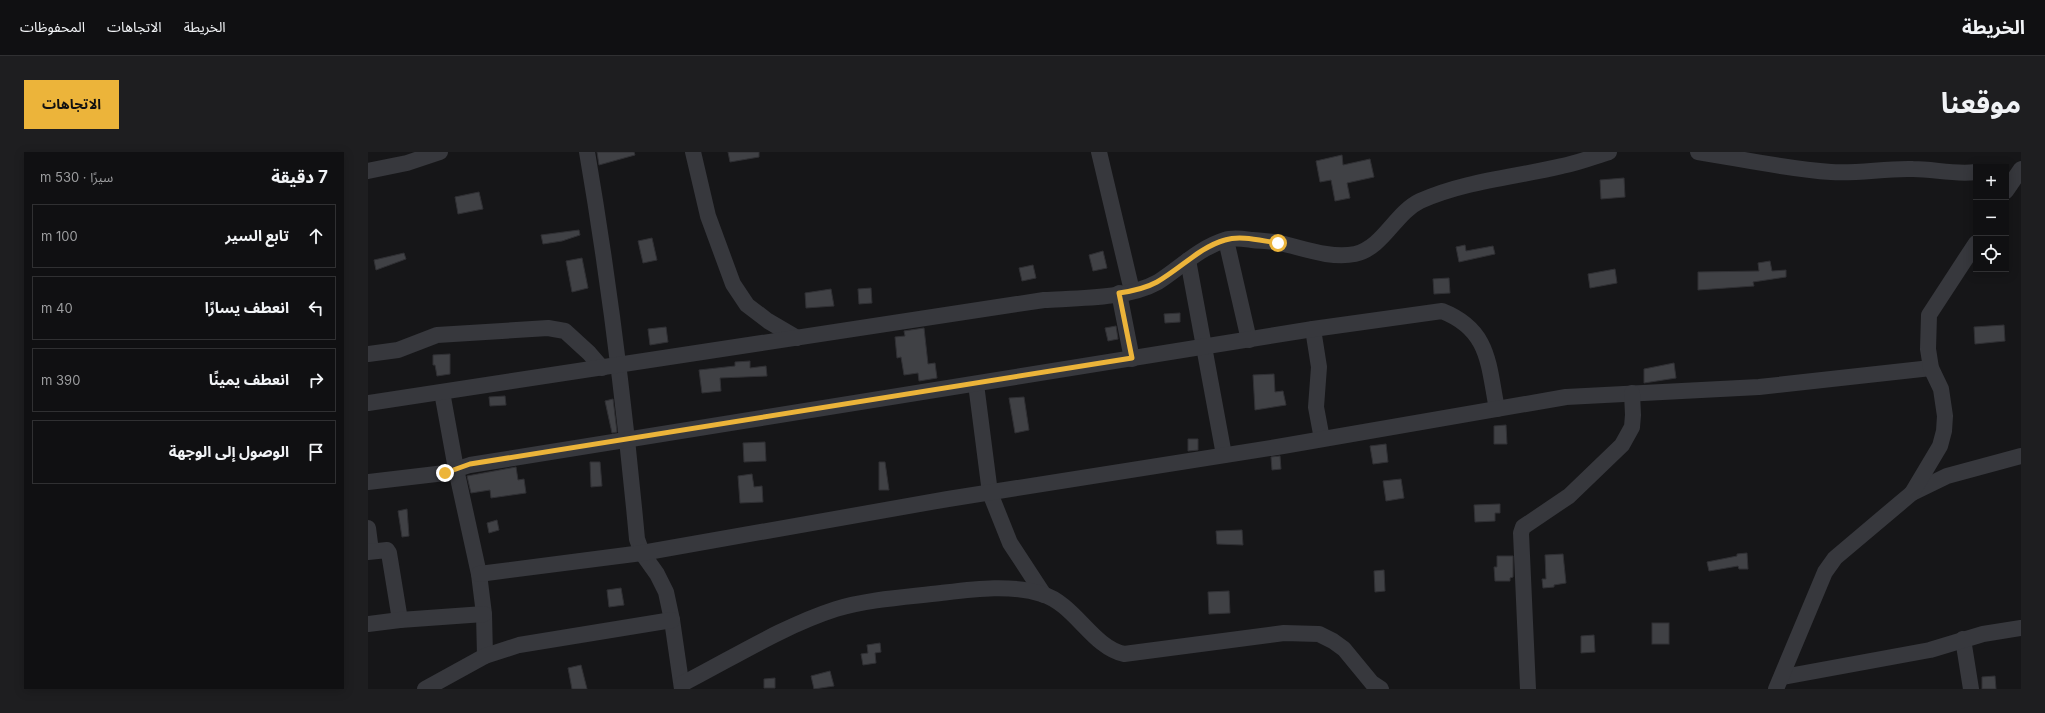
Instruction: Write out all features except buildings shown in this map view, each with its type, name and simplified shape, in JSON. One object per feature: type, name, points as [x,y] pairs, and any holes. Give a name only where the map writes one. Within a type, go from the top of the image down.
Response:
[{"type":"street","points":[[368,171],[407,163],[440,152]]},
{"type":"street","points":[[587,152],[601,232],[628,441],[637,539],[642,553],[662,583],[672,620],[682,687],[801,623],[837,609],[865,603],[956,591],[1008,588],[1044,595],[1058,601],[1115,652],[1124,654],[1141,653],[1284,633],[1319,634],[1333,641],[1344,649],[1372,683],[1380,689]]},
{"type":"street","points":[[693,152],[708,216],[733,284],[747,305],[768,321],[797,338]]},
{"type":"street","points":[[1099,152],[1126,292],[1132,358]]},
{"type":"street","points":[[368,403],[1044,300],[1126,292],[1146,288],[1188,260],[1226,240],[1240,239],[1278,243],[1324,254],[1354,254],[1366,250],[1375,243],[1407,210],[1419,202],[1445,192],[1564,166],[1609,152]]},
{"type":"street","points":[[1698,152],[1806,170],[1832,172],[1897,168],[1928,169],[1957,173],[1973,172]]},
{"type":"street","points":[[2009,168],[2021,166]]},
{"type":"street","points":[[2009,187],[2021,169]]},
{"type":"street","points":[[1226,240],[1249,340]]},
{"type":"street","points":[[1912,493],[1940,446],[1944,431],[1944,403],[1931,368],[1928,349],[1929,315],[1973,248]]},
{"type":"street","points":[[1188,260],[1224,456]]},
{"type":"street","points":[[368,482],[445,473],[470,464],[628,441],[1132,358],[1442,311],[1457,317],[1470,326],[1481,341],[1487,357],[1497,409]]},
{"type":"street","points":[[368,354],[398,350],[437,335],[548,328],[565,331],[589,353],[602,368]]},
{"type":"street","points":[[1313,330],[1319,367],[1316,407],[1322,439]]},
{"type":"street","points":[[479,574],[642,553],[990,493],[1224,456],[1566,397],[1759,387],[1931,368]]},
{"type":"street","points":[[976,384],[990,493],[1010,543],[1044,595]]},
{"type":"street","points":[[442,392],[456,469],[479,574],[484,614],[485,656]]},
{"type":"street","points":[[1528,689],[1521,533],[1523,528],[1569,496],[1622,445],[1632,427],[1632,393]]},
{"type":"street","points":[[1780,683],[1826,572],[1835,558],[1912,493],[1947,476],[2021,456]]},
{"type":"street","points":[[368,528],[370,551],[387,550],[389,553],[400,620]]},
{"type":"street","points":[[368,624],[400,620],[484,614]]},
{"type":"street","points":[[425,689],[485,656],[519,645],[672,620]]},
{"type":"street","points":[[1780,683],[1930,650],[1963,639],[2021,628]]},
{"type":"street","points":[[1963,639],[1971,689]]},
{"type":"route","points":[[445,473],[470,464],[628,441],[1132,358],[1119,293],[1146,288],[1205,249],[1226,240],[1240,239],[1278,243]]}]
